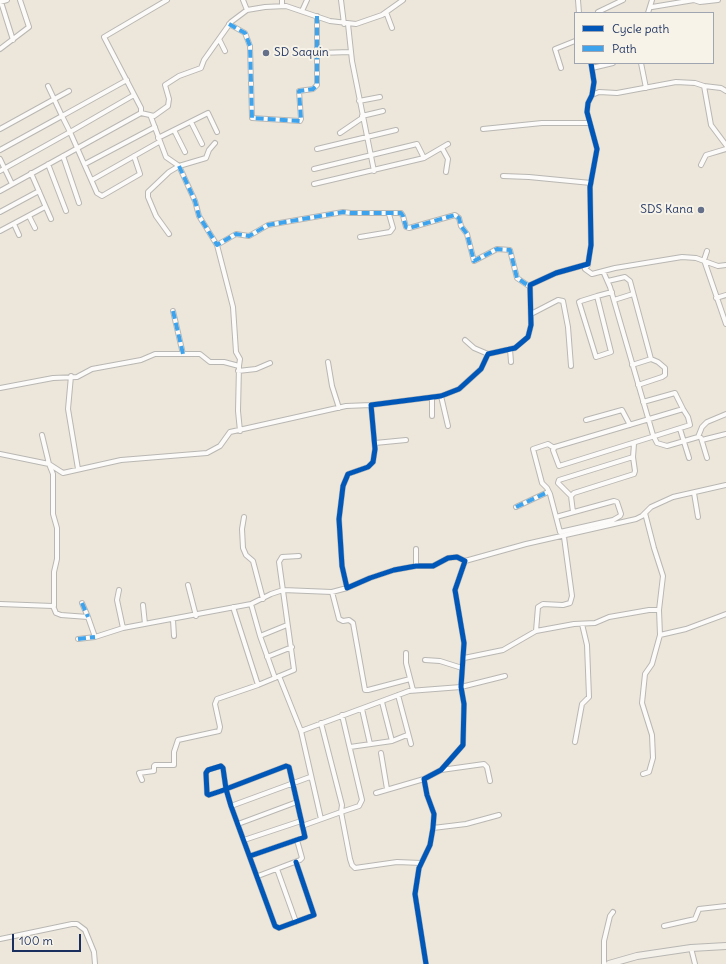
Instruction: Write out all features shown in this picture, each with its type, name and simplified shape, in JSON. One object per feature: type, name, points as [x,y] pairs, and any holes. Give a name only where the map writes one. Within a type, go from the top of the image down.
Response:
[{"type":"street","points":[[7,0],[0,2],[13,40]]},
{"type":"street","points":[[0,49],[29,27],[20,0]]},
{"type":"street","points":[[141,113],[141,108],[104,37],[167,0]]},
{"type":"street","points":[[243,0],[247,10]]},
{"type":"street","points":[[282,0],[282,6]]},
{"type":"street","points":[[302,11],[307,0]]},
{"type":"street","points":[[341,0],[362,117],[374,171]]},
{"type":"street","points":[[151,117],[168,106],[169,99],[165,85],[179,76],[201,68],[204,60],[229,24],[237,16],[247,10],[282,6],[346,24],[363,23],[386,12],[402,0]]},
{"type":"street","points":[[578,0],[579,12]]},
{"type":"street","points":[[598,12],[622,0]]},
{"type":"street","points":[[648,12],[652,0]]},
{"type":"street","points":[[652,7],[670,2],[694,0],[700,2],[718,0]]},
{"type":"street","points":[[386,12],[392,28]]},
{"type":"street","points":[[229,24],[245,33],[250,46],[251,116],[254,119],[301,120],[299,92],[315,88],[318,53],[317,16]]},
{"type":"street","points":[[219,39],[225,51]]},
{"type":"street","points":[[561,68],[555,49],[574,41]]},
{"type":"street","points":[[318,53],[351,52]]},
{"type":"street","points":[[591,64],[594,79],[592,95],[587,107],[597,149],[591,183],[590,245],[586,269],[589,273],[595,274],[603,271],[682,257],[696,258],[718,266],[726,265]]},
{"type":"street","points":[[592,68],[609,64]]},
{"type":"street","points":[[641,64],[646,88]]},
{"type":"street","points":[[0,150],[127,80]]},
{"type":"street","points":[[592,95],[599,92],[617,93],[685,81],[704,86],[721,88],[726,91]]},
{"type":"street","points":[[48,86],[78,148],[97,193],[102,196],[140,174],[134,156]]},
{"type":"street","points":[[704,86],[709,120],[713,130],[726,145]]},
{"type":"street","points":[[0,129],[69,91]]},
{"type":"street","points":[[2,170],[134,95]]},
{"type":"street","points":[[359,101],[380,97]]},
{"type":"street","points":[[340,133],[362,117],[383,111]]},
{"type":"street","points":[[141,113],[151,117],[159,140],[168,159],[179,166],[195,201],[199,216],[217,245],[232,307],[236,352],[240,359],[238,366],[240,430]]},
{"type":"street","points":[[0,191],[141,113]]},
{"type":"street","points":[[92,180],[134,156],[174,130],[208,113],[217,132]]},
{"type":"street","points":[[191,122],[202,144]]},
{"type":"street","points":[[483,129],[542,123],[590,123]]},
{"type":"street","points":[[85,164],[155,127]]},
{"type":"street","points":[[174,130],[185,152]]},
{"type":"street","points":[[317,149],[396,130]]},
{"type":"street","points":[[169,234],[156,216],[148,197],[148,192],[169,172],[179,166],[206,158],[209,150],[215,143]]},
{"type":"street","points":[[314,169],[417,144],[424,158]]},
{"type":"street","points":[[314,184],[424,158],[448,144]]},
{"type":"street","points":[[442,148],[448,159],[446,172]]},
{"type":"street","points":[[701,165],[706,155],[726,149]]},
{"type":"street","points":[[63,156],[79,202]]},
{"type":"street","points":[[0,159],[2,170],[12,184]]},
{"type":"street","points":[[48,164],[66,211]]},
{"type":"street","points":[[31,173],[51,219]]},
{"type":"street","points":[[503,176],[591,183]]},
{"type":"street","points":[[0,212],[39,191]]},
{"type":"street","points":[[0,231],[45,207]]},
{"type":"street","points":[[217,245],[236,234],[249,236],[268,226],[343,212],[402,214],[406,227],[409,228],[456,215],[467,234],[474,261],[498,249],[510,250],[517,278],[529,286]]},
{"type":"street","points":[[360,237],[390,232],[393,228],[389,214]]},
{"type":"street","points":[[29,216],[35,228]]},
{"type":"street","points":[[14,224],[19,235]]},
{"type":"street","points":[[707,251],[704,260],[726,324]]},
{"type":"street","points":[[465,340],[474,348],[488,354],[520,345],[528,337],[531,330],[529,286],[532,282],[588,264]]},
{"type":"street","points":[[603,271],[612,292],[654,438],[657,443],[667,446],[700,436]]},
{"type":"street","points":[[608,282],[627,277],[651,359],[665,368],[665,375],[638,385]]},
{"type":"street","points":[[597,296],[611,352],[596,356],[579,302],[597,296],[612,292]]},
{"type":"street","points":[[614,300],[633,294]]},
{"type":"street","points":[[716,298],[726,295]]},
{"type":"street","points":[[531,314],[558,300],[563,301],[568,327],[571,366]]},
{"type":"street","points":[[173,311],[183,354]]},
{"type":"street","points":[[510,349],[511,362]]},
{"type":"street","points":[[0,388],[71,376],[77,377],[92,369],[140,360],[155,354],[200,354],[210,362],[224,362],[238,366]]},
{"type":"street","points":[[0,454],[48,464],[63,473],[141,458],[207,452],[220,446],[228,434],[240,430],[339,408],[432,398],[454,392],[472,378],[484,364],[488,354]]},
{"type":"street","points":[[632,365],[651,359]]},
{"type":"street","points":[[328,362],[332,386],[339,408]]},
{"type":"street","points":[[238,371],[256,369],[270,363]]},
{"type":"street","points":[[71,376],[68,414],[78,469]]},
{"type":"street","points":[[556,517],[614,501],[617,502],[621,514],[613,520],[562,533],[556,517],[548,492],[542,483],[533,449],[548,444],[554,448],[556,462],[559,466],[563,466],[654,438],[691,424],[684,409],[673,392],[643,402]]},
{"type":"street","points":[[441,396],[448,426]]},
{"type":"street","points":[[432,398],[432,416]]},
{"type":"street","points":[[347,588],[342,566],[339,519],[343,486],[348,474],[371,465],[374,458],[375,443],[371,405]]},
{"type":"street","points":[[554,448],[684,409]]},
{"type":"street","points":[[586,420],[622,410],[630,426]]},
{"type":"street","points":[[707,458],[700,436],[701,430],[707,422],[726,414]]},
{"type":"street","points":[[680,429],[689,458]]},
{"type":"street","points":[[702,440],[726,434]]},
{"type":"street","points":[[42,435],[48,464],[53,476],[53,514],[57,528],[57,559],[54,572],[54,606],[56,613],[61,615],[88,617]]},
{"type":"street","points":[[375,443],[406,440]]},
{"type":"street","points":[[571,496],[584,489],[634,474],[636,471],[633,457],[634,444]]},
{"type":"street","points":[[574,512],[571,496],[558,483],[559,480],[633,457]]},
{"type":"street","points":[[78,639],[95,637],[123,628],[196,616],[251,604],[283,590],[332,592],[347,588],[388,571],[416,566],[433,566],[448,558],[457,557],[465,561],[526,544],[564,537],[636,519],[651,507],[673,497],[726,486]]},
{"type":"street","points":[[516,507],[548,492]]},
{"type":"street","points":[[694,493],[698,517]]},
{"type":"street","points":[[643,774],[649,772],[653,758],[652,735],[643,712],[642,703],[644,680],[645,674],[652,664],[660,636],[659,610],[663,576],[645,513]]},
{"type":"street","points":[[244,517],[242,529],[243,548],[246,555],[253,561],[263,599]]},
{"type":"street","points":[[536,631],[538,607],[543,604],[563,605],[570,603],[572,596],[564,537]]},
{"type":"street","points":[[416,549],[416,566]]},
{"type":"street","points":[[142,780],[139,773],[154,771],[154,765],[174,765],[174,752],[178,740],[219,731],[215,704],[217,699],[258,685],[294,670],[292,647],[287,625],[280,559],[282,557],[299,556]]},
{"type":"street","points":[[441,770],[463,745],[464,704],[460,687],[464,658],[464,631],[456,590],[465,561]]},
{"type":"street","points":[[188,585],[196,616]]},
{"type":"street","points":[[118,590],[117,600],[123,628]]},
{"type":"street","points":[[332,592],[339,619],[343,621],[349,620],[353,623],[365,689],[368,690],[410,679]]},
{"type":"street","points":[[82,603],[95,637]]},
{"type":"street","points":[[0,604],[54,606]]},
{"type":"street","points":[[251,604],[267,657],[301,731],[320,819]]},
{"type":"street","points":[[143,605],[145,624]]},
{"type":"street","points":[[233,607],[258,685]]},
{"type":"street","points":[[464,658],[503,650],[536,631],[574,624],[595,623],[610,618],[649,610],[659,610]]},
{"type":"street","points":[[660,636],[686,629],[726,614]]},
{"type":"street","points":[[173,620],[174,636]]},
{"type":"street","points":[[575,742],[582,704],[589,697],[586,645],[582,624]]},
{"type":"street","points":[[260,636],[287,625]]},
{"type":"street","points":[[267,657],[292,647]]},
{"type":"street","points":[[406,653],[406,664],[413,690]]},
{"type":"street","points":[[425,660],[440,661],[462,668]]},
{"type":"street","points":[[301,731],[413,690],[434,690],[460,687],[505,676]]},
{"type":"street","points":[[398,695],[407,735],[411,744]]},
{"type":"street","points":[[382,702],[392,740]]},
{"type":"street","points":[[362,709],[370,744]]},
{"type":"street","points":[[302,826],[359,806],[362,803],[342,715]]},
{"type":"street","points":[[321,723],[342,805],[350,859],[353,868],[397,862],[421,863]]},
{"type":"street","points":[[350,747],[392,740],[407,735]]},
{"type":"street","points":[[381,754],[387,789]]},
{"type":"street","points":[[376,792],[424,779],[441,770],[484,764],[487,768],[490,781]]},
{"type":"street","points":[[250,856],[305,837],[289,768],[286,766],[226,789],[207,795],[206,772],[223,766],[226,789],[231,806],[276,926],[278,928],[314,915],[296,862]]},
{"type":"street","points":[[231,806],[310,777]]},
{"type":"street","points":[[424,779],[427,795],[434,814],[433,828],[431,841],[418,872],[415,897],[426,964]]},
{"type":"street","points":[[238,824],[297,802]]},
{"type":"street","points":[[433,828],[466,824],[499,815]]},
{"type":"street","points":[[244,840],[301,821]]},
{"type":"street","points":[[258,876],[296,862],[302,858],[298,840]]},
{"type":"street","points":[[277,869],[296,922]]},
{"type":"street","points":[[664,926],[695,919],[698,909],[726,906]]},
{"type":"street","points":[[604,964],[604,941],[610,916],[613,912]]},
{"type":"street","points":[[0,939],[77,924],[85,930],[94,952],[95,964]]},
{"type":"street","points":[[609,964],[626,958],[692,948],[726,946]]},
{"type":"street","points":[[692,948],[694,964]]},
{"type":"marked path","points":[[229,24],[245,33],[250,46],[252,118],[300,121],[299,91],[313,89],[317,85],[317,16]]},
{"type":"marked path","points":[[179,166],[195,201],[199,216],[217,245],[236,234],[249,236],[268,225],[343,212],[401,213],[406,227],[409,228],[455,215],[459,218],[461,226],[467,234],[474,261],[497,249],[510,250],[517,278],[529,286]]},
{"type":"marked path","points":[[173,311],[183,354]]},
{"type":"marked path","points":[[516,507],[548,492]]},
{"type":"marked path","points":[[82,603],[88,617]]},
{"type":"marked path","points":[[78,639],[95,637]]},
{"type":"cycle path","points":[[426,964],[415,894],[419,868],[430,845],[433,828],[434,814],[427,795],[424,779],[441,770],[463,745],[464,704],[461,687],[464,643],[455,590],[465,561],[457,557],[448,558],[433,566],[416,566],[394,570],[347,588],[342,566],[339,519],[343,486],[348,474],[368,467],[373,462],[375,449],[371,405],[441,396],[459,389],[481,369],[488,354],[515,348],[528,337],[531,325],[530,285],[556,273],[588,264],[591,245],[590,187],[597,149],[587,112],[594,82],[591,64]]},
{"type":"cycle path","points":[[250,856],[305,837],[289,767],[286,766],[226,789],[221,791],[209,795],[207,794],[206,773],[208,770],[221,766],[223,768],[226,789],[231,806],[275,926],[279,928],[314,915],[296,862]]},
{"type":"place","name":"SD Saquin","points":[[266,53]]},
{"type":"place","name":"SDS Kana","points":[[701,210]]}]
